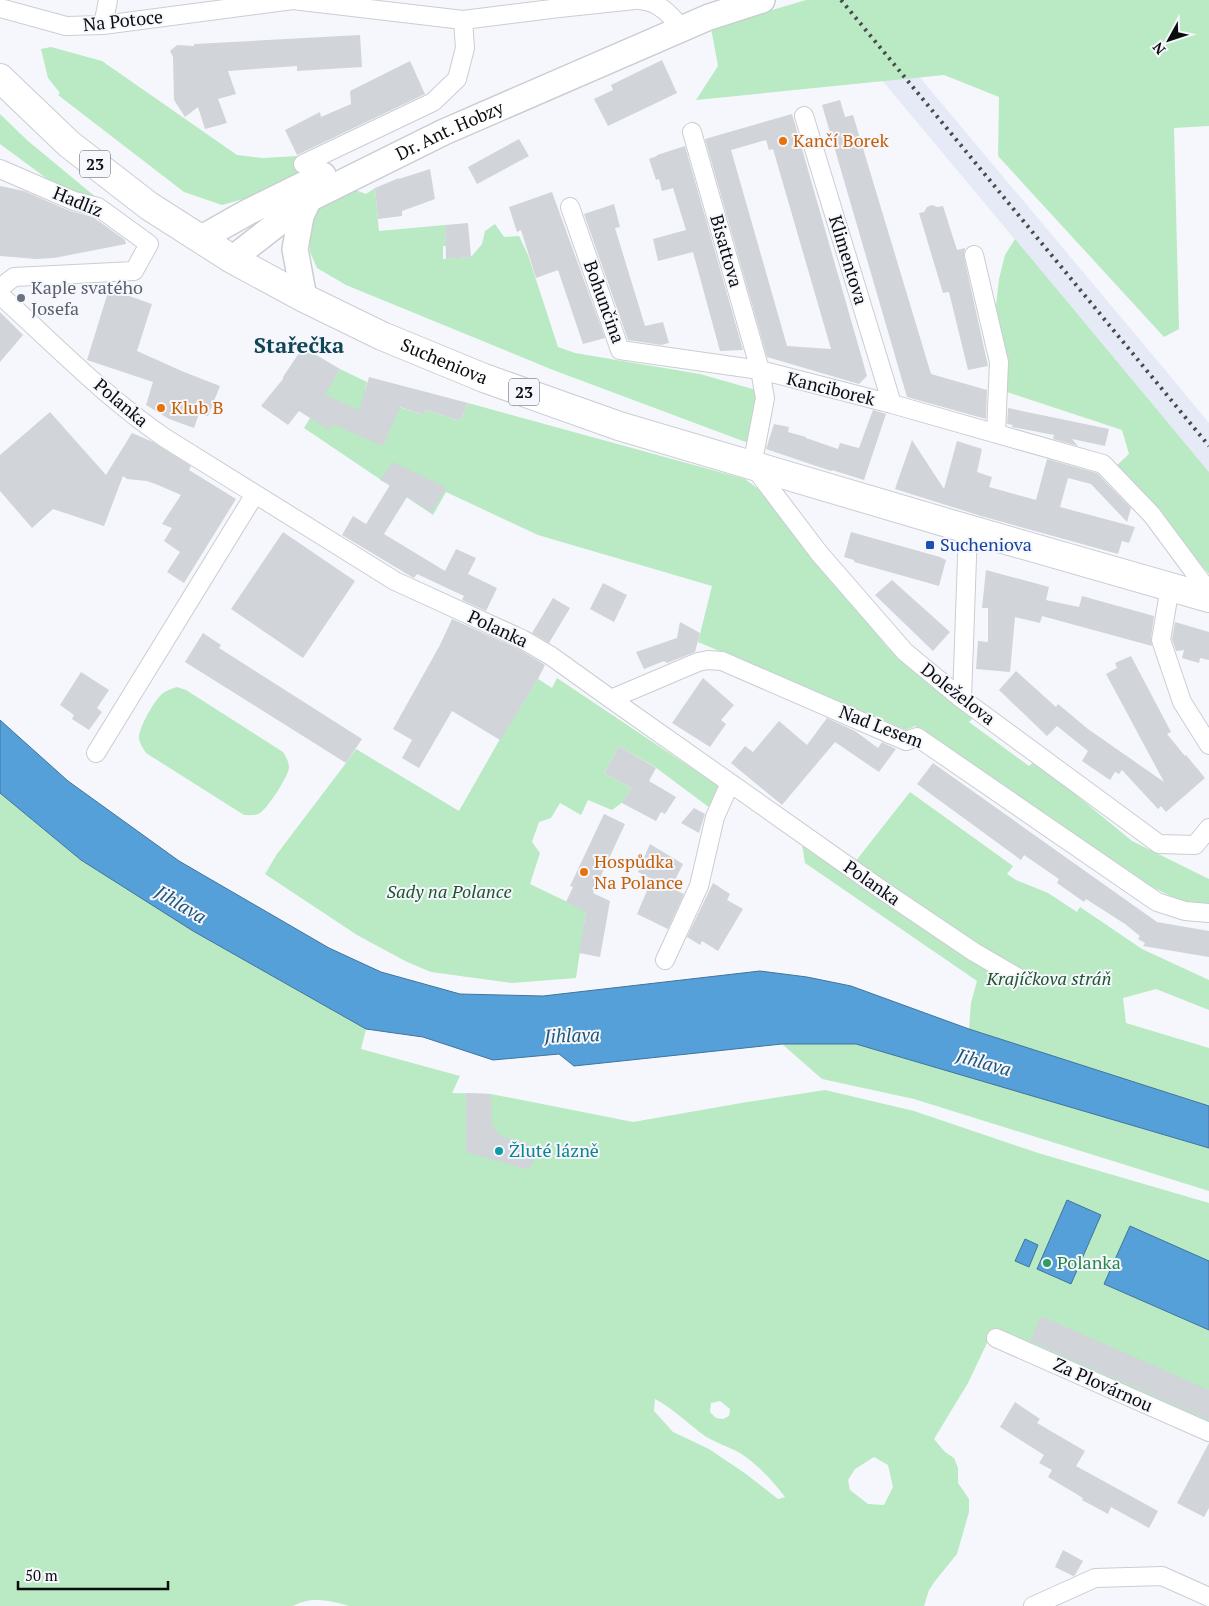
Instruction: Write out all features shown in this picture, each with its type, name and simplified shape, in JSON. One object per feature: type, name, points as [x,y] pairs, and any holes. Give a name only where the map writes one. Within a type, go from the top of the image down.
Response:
[{"type":"main road","name":"Dr. Ant. Hobzy","points":[[232,259],[309,199],[444,132],[709,17],[762,0]]},
{"type":"main road","name":"Sucheniova","points":[[0,78],[70,144],[149,206],[232,259],[304,298],[382,336],[484,378],[619,426],[1209,598]]},
{"type":"main road","points":[[200,239],[248,212],[399,138],[444,132]]},
{"type":"main road","points":[[304,298],[294,249],[301,216],[309,199]]},
{"type":"street","points":[[103,25],[108,0]]},
{"type":"street","name":"Na Potoce","points":[[0,8],[66,26],[103,25],[293,0],[463,20],[559,8],[647,0],[663,9],[682,29]]},
{"type":"street","name":"Dr. Ant. Hobzy","points":[[303,164],[433,102],[457,79],[465,48],[463,20]]},
{"type":"street","name":"Klimentova","points":[[804,116],[892,404]]},
{"type":"street","name":"Bisattova","points":[[692,132],[760,370]]},
{"type":"street","name":"Hadlíz","points":[[0,169],[74,201],[98,207],[149,244],[134,272],[14,277],[0,288]]},
{"type":"street","name":"Bohunčina","points":[[570,207],[620,350],[760,370]]},
{"type":"street","points":[[974,255],[999,362],[996,433]]},
{"type":"street","name":"Polanka","points":[[0,295],[137,418],[395,581],[522,639],[551,656],[882,890],[974,952],[1017,977]]},
{"type":"street","name":"Kanciborek","points":[[752,466],[764,398],[760,370],[892,404],[1103,464],[1152,515],[1209,592]]},
{"type":"street","points":[[752,466],[779,376]]},
{"type":"street","name":"Doleželova","points":[[752,466],[820,553],[905,652],[962,699],[1159,844],[1194,845],[1209,828]]},
{"type":"street","points":[[96,753],[255,494]]},
{"type":"street","points":[[962,699],[968,529]]},
{"type":"street","points":[[1170,587],[1161,640],[1182,702],[1209,745]]},
{"type":"street","name":"Nad Lesem","points":[[611,699],[698,662],[708,660],[722,661],[906,741],[916,737],[1157,902],[1186,911],[1209,913]]},
{"type":"street","points":[[665,960],[699,886],[715,816],[730,783]]},
{"type":"street","name":"Za Plovárnou","points":[[996,1338],[1209,1432]]},
{"type":"street","points":[[1033,1606],[1095,1578],[1162,1576],[1209,1597]]},
{"type":"shaded area","points":[[815,0],[855,0],[1166,371],[1209,423],[1209,472]]},
{"type":"green space","points":[[806,0],[1209,0],[1209,126],[1174,128],[1179,329],[1164,337],[998,156],[999,97],[944,75],[696,100],[718,66],[711,28]]},
{"type":"green space","points":[[51,47],[102,61],[237,155],[263,158],[298,156],[314,165],[247,198],[222,205],[184,192],[58,95],[60,93],[48,78],[41,49]]},
{"type":"green space","points":[[0,114],[28,141],[103,203],[47,184],[46,178],[0,144]]},
{"type":"green space","points":[[350,188],[366,194],[375,188],[379,231],[445,225],[446,246],[443,246],[443,259],[471,257],[482,244],[485,231],[495,224],[504,237],[519,236],[528,255],[558,347],[575,353],[700,374],[767,393],[751,444],[553,370],[346,285],[317,268],[310,252],[309,236],[317,208]]},
{"type":"green space","points":[[1015,239],[1209,472],[1209,574],[1115,467],[1129,454],[1122,430],[1004,391],[991,350],[999,279],[1005,255]]},
{"type":"green space","points":[[340,369],[367,382],[365,390],[396,406],[424,415],[426,410],[460,421],[468,403],[745,479],[761,491],[888,648],[974,717],[969,722],[1029,766],[1035,761],[1132,841],[1209,879],[1209,905],[1185,903],[1148,885],[915,726],[906,730],[698,642],[712,586],[538,535],[446,492],[433,515],[304,428]]},
{"type":"green space","name":"Sady na Polance","points":[[557,678],[720,787],[710,808],[655,767],[619,746],[604,773],[631,788],[623,802],[612,810],[588,800],[581,815],[560,803],[551,818],[539,822],[532,842],[540,853],[530,884],[586,911],[576,978],[512,983],[431,972],[407,962],[357,935],[265,874],[277,854],[356,749],[459,811],[500,739],[538,679],[552,688]]},
{"type":"green space","points":[[177,687],[186,690],[283,752],[288,763],[288,771],[277,792],[260,813],[244,815],[146,753],[139,739],[143,723],[162,694]]},
{"type":"green space","name":"Krajíčkova stráň","points":[[910,792],[1013,866],[1007,874],[1016,880],[1048,893],[1077,912],[1080,907],[1142,949],[1209,980],[1209,1010],[1156,989],[1123,998],[1126,1023],[1209,1048],[1209,1106],[969,1029],[971,1003],[977,981],[805,863],[798,819],[855,862]]},
{"type":"green space","points":[[0,793],[81,860],[193,931],[366,1029],[361,1049],[460,1076],[452,1093],[491,1094],[633,1122],[825,1090],[914,1111],[1038,1153],[1209,1203],[1209,1422],[1000,1330],[992,1346],[987,1343],[968,1383],[934,1439],[945,1452],[954,1458],[958,1468],[958,1483],[969,1499],[969,1512],[957,1554],[929,1590],[924,1606],[349,1606],[335,1602],[313,1600],[293,1606],[0,1606]],"holes":[[[655,1399],[705,1436],[740,1453],[753,1462],[785,1497],[778,1499],[709,1449],[673,1432],[654,1411]],[[720,1401],[730,1409],[729,1416],[723,1419],[716,1418],[710,1412],[711,1403]],[[874,1457],[888,1465],[893,1487],[884,1505],[868,1504],[850,1490],[848,1480],[855,1469]]]},
{"type":"green space","points":[[782,1044],[856,1044],[1209,1148],[1209,1191],[914,1099],[822,1079]]},
{"type":"water","name":"Jihlava","points":[[0,720],[68,781],[179,861],[329,948],[381,972],[460,994],[543,996],[760,971],[807,977],[851,986],[969,1029],[1209,1106],[1209,1148],[856,1044],[782,1044],[574,1066],[559,1054],[493,1060],[423,1037],[366,1029],[193,931],[81,860],[0,793]]},
{"type":"water","points":[[1067,1200],[1101,1215],[1071,1284],[1037,1269]]},
{"type":"water","points":[[1130,1226],[1209,1261],[1209,1330],[1104,1284]]},
{"type":"water","points":[[1025,1239],[1038,1245],[1029,1267],[1015,1261]]},
{"type":"building","points":[[360,35],[362,67],[297,71],[297,66],[228,71],[236,94],[218,99],[227,123],[205,129],[198,107],[185,117],[174,100],[173,57],[170,51],[177,45],[194,46],[194,44]]},
{"type":"building","points":[[662,60],[677,93],[608,126],[594,99],[613,90],[611,85]]},
{"type":"building","points":[[410,61],[425,94],[297,155],[285,130],[320,112],[321,117],[351,104],[350,91]]},
{"type":"building","points":[[840,100],[845,117],[853,115],[931,374],[987,390],[986,419],[907,397],[822,105]]},
{"type":"building","points":[[792,114],[867,376],[859,384],[767,357],[705,139]],"holes":[[[766,140],[769,150],[773,149],[831,349],[787,346],[731,150]]]},
{"type":"building","points":[[519,139],[529,156],[477,184],[468,167]]},
{"type":"building","points":[[685,146],[743,350],[720,351],[693,252],[658,261],[653,239],[686,230],[673,188],[662,191],[659,179],[656,180],[649,159]]},
{"type":"building","points":[[430,169],[435,199],[402,211],[402,216],[378,219],[375,188],[399,178]]},
{"type":"building","points":[[0,186],[24,191],[70,211],[93,217],[125,240],[126,244],[54,258],[36,259],[0,256]]},
{"type":"building","points":[[552,192],[605,338],[583,344],[558,270],[536,278],[521,230],[517,232],[509,207]]},
{"type":"building","points":[[614,204],[620,227],[615,228],[645,326],[663,322],[669,343],[661,345],[628,340],[584,214]]},
{"type":"building","points":[[932,205],[937,207],[943,206],[957,250],[965,248],[964,257],[988,366],[968,370],[949,292],[943,293],[919,213],[924,212],[927,207]]},
{"type":"building","points":[[468,223],[471,257],[446,259],[445,225]]},
{"type":"building","points":[[109,289],[152,304],[137,351],[220,386],[208,416],[199,414],[194,428],[169,419],[146,405],[153,382],[87,360]]},
{"type":"building","points":[[0,312],[23,335],[0,362]]},
{"type":"building","points":[[303,347],[340,369],[325,395],[359,410],[369,377],[468,403],[460,421],[426,410],[424,415],[400,407],[383,446],[333,424],[331,429],[327,429],[299,411],[288,425],[261,406],[283,379]]},
{"type":"building","points":[[1008,408],[1109,429],[1105,446],[1072,439],[1078,446],[1053,439],[1054,435],[1012,427],[1013,425],[1007,424]]},
{"type":"building","points":[[873,410],[886,414],[864,480],[766,449],[774,424],[789,427],[788,432],[838,449],[840,443],[859,448]]},
{"type":"building","points":[[50,412],[106,475],[132,433],[153,442],[191,466],[189,470],[236,499],[184,583],[167,572],[180,552],[164,541],[172,528],[162,524],[181,495],[147,481],[127,479],[123,476],[104,526],[53,509],[32,528],[0,491],[0,455]]},
{"type":"building","points":[[912,440],[944,489],[957,441],[982,449],[977,472],[992,477],[989,487],[1036,500],[1047,459],[1097,473],[1131,508],[1127,522],[1091,484],[1068,478],[1060,507],[1135,527],[1129,543],[1122,541],[1118,554],[981,516],[895,489]]},
{"type":"building","points":[[393,462],[447,488],[431,512],[407,497],[384,534],[445,571],[456,549],[476,558],[468,574],[497,588],[486,611],[462,600],[464,596],[417,574],[414,578],[412,577],[342,535],[353,516],[366,524],[390,485],[380,480]]},
{"type":"building","points":[[283,532],[355,581],[303,658],[231,609]]},
{"type":"building","points":[[851,532],[946,560],[939,586],[854,562],[854,560],[844,557]]},
{"type":"building","points":[[986,570],[1049,587],[1046,600],[1079,607],[1082,596],[1154,616],[1151,638],[1152,646],[1042,616],[1040,623],[1015,617],[1010,672],[976,669],[978,641],[988,642],[988,608],[982,608]]},
{"type":"building","points":[[892,580],[950,632],[933,651],[875,595]]},
{"type":"building","points":[[603,583],[627,595],[614,622],[590,609]]},
{"type":"building","points":[[553,598],[570,608],[549,643],[532,633]]},
{"type":"building","points":[[452,619],[517,648],[545,665],[500,740],[452,711],[419,768],[402,758],[412,740],[393,729],[440,645]]},
{"type":"building","points":[[680,622],[700,633],[695,652],[667,663],[664,661],[644,669],[636,652],[677,638]]},
{"type":"building","points":[[1175,622],[1209,632],[1209,660],[1200,658],[1199,663],[1182,658],[1184,650],[1176,651],[1172,639]]},
{"type":"building","points":[[203,633],[221,645],[219,648],[362,739],[346,763],[185,662]]},
{"type":"building","points":[[1131,656],[1171,732],[1167,734],[1205,778],[1166,812],[1161,806],[1158,809],[1122,770],[1119,774],[1115,772],[1110,780],[1082,761],[1088,751],[1057,726],[1047,736],[999,690],[1016,671],[1056,707],[1058,704],[1088,729],[1164,782],[1106,674],[1117,668],[1115,663]]},
{"type":"building","points":[[81,672],[109,690],[97,708],[102,712],[89,730],[72,719],[74,715],[60,705]]},
{"type":"building","points":[[703,678],[734,705],[721,720],[726,724],[710,747],[672,723]]},
{"type":"building","points":[[827,718],[855,731],[878,748],[882,742],[896,749],[879,772],[835,742],[782,805],[731,763],[745,746],[753,752],[779,721],[807,745]]},
{"type":"building","points":[[619,746],[656,768],[649,781],[676,797],[665,814],[661,812],[656,821],[622,803],[631,788],[604,773]]},
{"type":"building","points":[[933,763],[1157,922],[1209,931],[1209,957],[1143,946],[1145,943],[1138,939],[1140,936],[1125,924],[1086,899],[1084,902],[1057,883],[1059,879],[1024,855],[1021,860],[917,784]]},
{"type":"building","points":[[694,808],[705,814],[699,833],[681,823]]},
{"type":"building","points":[[604,814],[625,824],[593,893],[610,901],[600,957],[579,953],[586,912],[566,902],[573,887],[570,886]]},
{"type":"building","points":[[650,844],[683,864],[671,888],[684,894],[668,929],[637,914],[652,879],[638,872]]},
{"type":"building","points":[[713,883],[730,894],[727,900],[743,909],[718,951],[702,941],[700,945],[687,937]]},
{"type":"building","points":[[466,1093],[491,1094],[492,1124],[500,1136],[529,1144],[527,1149],[538,1152],[529,1170],[466,1152]]},
{"type":"building","points":[[1041,1316],[1209,1390],[1209,1420],[1030,1341]]},
{"type":"building","points":[[1015,1402],[1040,1419],[1037,1423],[1085,1451],[1076,1466],[1158,1511],[1149,1528],[1111,1507],[1108,1514],[1082,1500],[1083,1498],[1048,1477],[1052,1470],[1039,1463],[1044,1455],[1000,1427]]},
{"type":"building","points":[[1209,1443],[1209,1508],[1204,1517],[1177,1503]]},
{"type":"building","points":[[1063,1550],[1083,1561],[1073,1576],[1055,1567]]},
{"type":"railway","points":[[841,0],[1209,446]]},
{"type":"place","name":"Kančí Borek","points":[[783,141]]},
{"type":"place","name":"Kaple svatého Josefa","points":[[21,298]]},
{"type":"place","name":"Klub B","points":[[161,408]]},
{"type":"place","name":"Sucheniova","points":[[930,545]]},
{"type":"place","name":"Hospůdka Na Polance","points":[[584,872]]},
{"type":"place","name":"Žluté lázně","points":[[499,1151]]},
{"type":"place","name":"Polanka","points":[[1047,1263]]},
{"type":"district","name":"Stařečka","points":[[299,345]]}]
